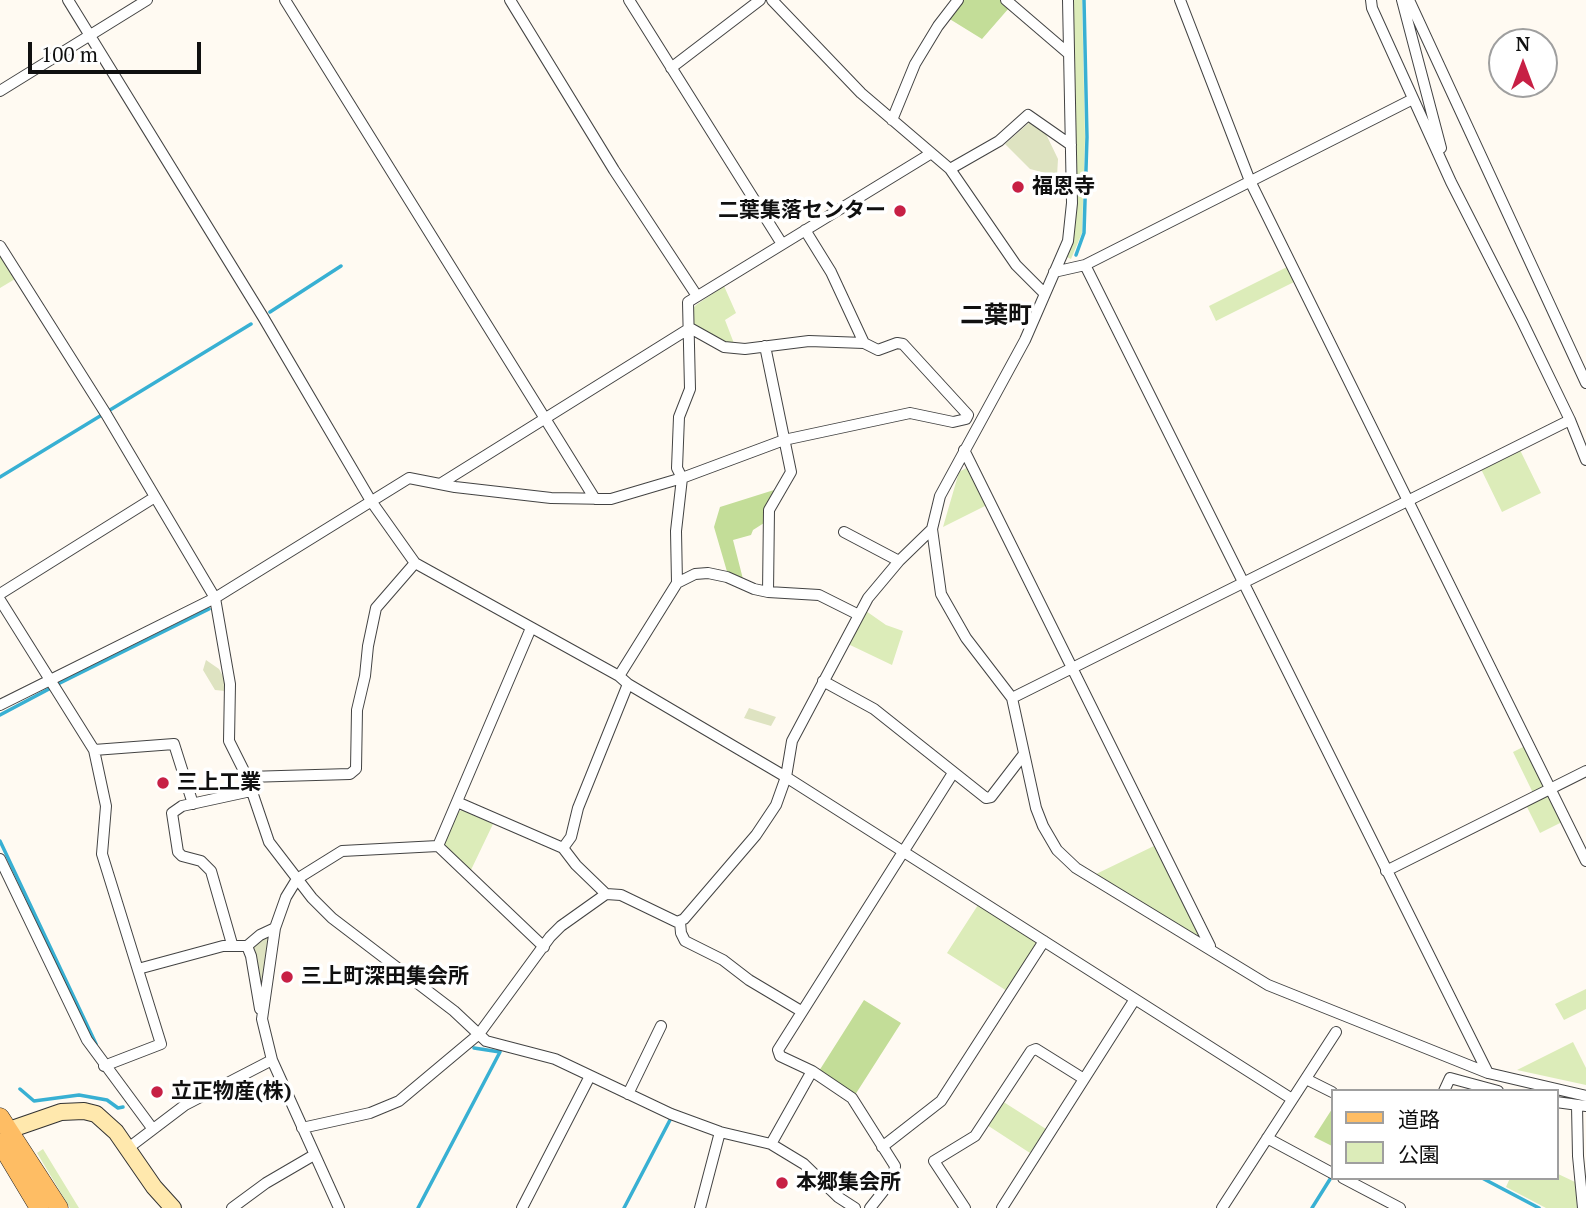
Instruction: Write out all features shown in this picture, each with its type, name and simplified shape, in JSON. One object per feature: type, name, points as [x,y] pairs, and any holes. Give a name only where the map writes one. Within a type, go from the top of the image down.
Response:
[{"type":"main road","points":[[2,1130],[39,1208]]},
{"type":"main road","points":[[2,1130],[59,1208]]},
{"type":"street","points":[[68,0],[263,317],[372,502],[415,563],[624,680],[786,777],[1292,1099]]},
{"type":"street","points":[[0,91],[147,0]]},
{"type":"street","points":[[285,0],[595,499]]},
{"type":"street","points":[[510,0],[614,170],[697,296]]},
{"type":"street","points":[[629,0],[782,244]]},
{"type":"street","points":[[671,68],[760,0]]},
{"type":"street","points":[[772,0],[861,93],[950,169],[1016,265],[1044,293]]},
{"type":"street","points":[[892,120],[915,64],[938,26],[958,0]]},
{"type":"street","points":[[1006,0],[1069,54]]},
{"type":"street","points":[[1068,0],[1072,203],[1068,241],[1025,340],[940,496],[932,529],[941,594],[966,638],[1012,698],[1036,808],[1057,850],[1076,868],[1268,985],[1488,1073],[1556,1089]]},
{"type":"street","points":[[1180,0],[1250,180],[1586,861]]},
{"type":"street","points":[[1371,0],[1372,8],[1413,99],[1570,420],[1586,460]]},
{"type":"street","points":[[1402,0],[1434,116],[1444,164]]},
{"type":"street","points":[[1409,0],[1586,383]]},
{"type":"street","points":[[1054,272],[1085,265],[1413,99]]},
{"type":"street","points":[[950,169],[999,141],[1028,115],[1071,145]]},
{"type":"street","points":[[564,848],[571,837],[578,808],[624,680],[677,583],[676,531],[682,478],[677,468],[679,417],[690,389],[688,302],[930,154]]},
{"type":"street","points":[[805,230],[831,272],[864,343]]},
{"type":"street","points":[[0,246],[215,598],[230,684],[229,741],[247,777],[269,842],[312,898],[332,918],[454,1011],[486,1041],[555,1059],[671,1114],[720,1132],[771,1144],[804,1164],[838,1197],[855,1208]]},
{"type":"street","points":[[1085,265],[1488,1073]]},
{"type":"street","points":[[440,484],[690,328]]},
{"type":"street","points":[[0,705],[215,598],[409,478],[551,498],[595,499],[627,496],[784,440],[910,413],[953,422],[966,419],[968,415],[903,344],[897,343],[878,350],[864,343],[809,341],[744,349],[724,347],[690,328]]},
{"type":"street","points":[[765,346],[791,472],[769,510],[768,592]]},
{"type":"street","points":[[1012,698],[1570,420]]},
{"type":"street","points":[[964,450],[1212,950]]},
{"type":"street","points":[[0,594],[155,498]]},
{"type":"street","points":[[801,1011],[749,980],[723,960],[685,941],[680,922],[756,835],[776,805],[786,777],[792,741],[868,598],[899,561],[932,529]]},
{"type":"street","points":[[844,532],[899,561]]},
{"type":"street","points":[[247,777],[350,774],[356,769],[357,710],[376,608],[415,563]]},
{"type":"street","points":[[677,583],[695,574],[708,573],[768,592],[819,595],[859,615]]},
{"type":"street","points":[[0,600],[94,750],[106,806],[102,854],[161,1044],[104,1066]]},
{"type":"street","points":[[438,846],[531,628]]},
{"type":"street","points":[[823,681],[874,709],[986,798],[991,797],[1024,754]]},
{"type":"street","points":[[94,750],[174,744],[193,804]]},
{"type":"street","points":[[1385,871],[1586,771]]},
{"type":"street","points":[[870,1208],[887,1189],[896,1172],[882,1147],[852,1098],[812,1071],[780,1056],[778,1050],[953,773]]},
{"type":"street","points":[[232,944],[211,871],[201,861],[182,856],[178,852],[172,813],[182,806],[251,791]]},
{"type":"street","points":[[457,803],[564,848],[606,894]]},
{"type":"street","points":[[262,1019],[275,928],[286,897],[297,879],[342,851],[438,846],[544,947]]},
{"type":"street","points":[[0,859],[87,1041],[152,1128]]},
{"type":"street","points":[[302,1128],[370,1113],[399,1101],[479,1034],[550,937],[561,926],[606,894],[621,895],[680,922]]},
{"type":"street","points":[[138,969],[232,944],[247,946],[266,931],[275,928]]},
{"type":"street","points":[[882,1147],[941,1101],[1044,941]]},
{"type":"street","points":[[247,946],[272,1060],[339,1208]]},
{"type":"street","points":[[1002,1208],[1135,999]]},
{"type":"street","points":[[628,1094],[661,1026]]},
{"type":"street","points":[[1222,1208],[1336,1032]]},
{"type":"street","points":[[965,1208],[934,1161],[975,1136],[1033,1049],[1084,1079]]},
{"type":"street","points":[[127,1149],[152,1128],[209,1091],[272,1060]]},
{"type":"street","points":[[771,1144],[812,1071]]},
{"type":"street","points":[[522,1208],[590,1076]]},
{"type":"street","points":[[1306,1079],[1330,1091]]},
{"type":"street","points":[[1445,1089],[1450,1079],[1490,1089]]},
{"type":"street","points":[[1558,1089],[1586,1096]]},
{"type":"street","points":[[1558,1102],[1582,1106],[1583,1208]]},
{"type":"street","points":[[2,1130],[61,1112],[84,1111],[102,1118],[153,1187],[173,1208]]},
{"type":"street","points":[[700,1208],[720,1132]]},
{"type":"street","points":[[1267,1138],[1330,1172]]},
{"type":"street","points":[[232,1208],[265,1183],[314,1155]]},
{"type":"street","points":[[1347,1180],[1400,1208]]},
{"type":"green space","points":[[962,0],[1000,0],[1009,8],[982,39],[948,18]]},
{"type":"green space","points":[[1072,0],[1082,0],[1085,138],[1082,233],[1071,259],[1065,256],[1071,241]]},
{"type":"green space","points":[[1031,121],[1045,132],[1058,159],[1057,176],[1030,169],[1005,144]]},
{"type":"green space","points":[[0,254],[15,279],[0,288]]},
{"type":"green space","points":[[1287,267],[1294,282],[1216,321],[1209,306]]},
{"type":"green space","points":[[724,286],[736,313],[725,320],[735,346],[728,345],[695,326],[693,322],[692,310],[696,305]]},
{"type":"green space","points":[[1520,450],[1541,493],[1502,512],[1481,469]]},
{"type":"green space","points":[[968,467],[987,505],[943,527],[959,472]]},
{"type":"green space","points":[[774,490],[765,511],[764,523],[753,530],[751,535],[733,540],[744,583],[728,575],[714,527],[720,507]]},
{"type":"green space","points":[[866,611],[886,625],[903,631],[892,665],[848,644]]},
{"type":"green space","points":[[206,660],[219,669],[225,680],[225,691],[215,690],[203,670]]},
{"type":"green space","points":[[749,708],[776,717],[771,726],[744,718]]},
{"type":"green space","points":[[1525,746],[1545,787],[1533,793],[1513,752]]},
{"type":"green space","points":[[1549,794],[1562,822],[1540,833],[1526,805]]},
{"type":"green space","points":[[462,810],[493,824],[470,872],[444,844],[458,812]]},
{"type":"green space","points":[[1156,845],[1202,939],[1094,875]]},
{"type":"green space","points":[[978,905],[1038,943],[1007,991],[947,953]]},
{"type":"green space","points":[[270,935],[261,996],[252,947],[264,936]]},
{"type":"green space","points":[[1586,989],[1586,1009],[1564,1020],[1555,1004]]},
{"type":"green space","points":[[864,1000],[901,1023],[855,1095],[819,1071]]},
{"type":"green space","points":[[1573,1042],[1586,1068],[1586,1085],[1517,1070]]},
{"type":"green space","points":[[1002,1101],[1046,1129],[1030,1153],[987,1125]]},
{"type":"green space","points":[[1330,1112],[1330,1145],[1314,1137]]},
{"type":"green space","points":[[43,1149],[79,1208],[70,1208],[37,1153]]},
{"type":"green space","points":[[1558,1174],[1575,1182],[1577,1208],[1546,1208],[1506,1187],[1509,1180],[1558,1180]]},
{"type":"waterway","points":[[1076,255],[1084,233],[1087,137],[1084,0]]},
{"type":"waterway","points":[[270,312],[341,266]]},
{"type":"waterway","points":[[0,477],[251,324]]},
{"type":"waterway","points":[[58,684],[209,609]]},
{"type":"waterway","points":[[0,715],[49,689]]},
{"type":"waterway","points":[[0,841],[96,1044]]},
{"type":"waterway","points":[[418,1208],[500,1052],[474,1048]]},
{"type":"waterway","points":[[20,1089],[34,1101],[79,1095],[107,1100],[118,1108],[123,1107]]},
{"type":"waterway","points":[[624,1208],[670,1120]]},
{"type":"waterway","points":[[1312,1208],[1330,1179]]},
{"type":"waterway","points":[[1486,1180],[1539,1208]]},
{"type":"place","name":"福恩寺","points":[[1018,187]]},
{"type":"place","name":"二葉集落センター","points":[[900,211]]},
{"type":"place","name":"三上工業","points":[[163,783]]},
{"type":"place","name":"三上町深田集会所","points":[[287,977]]},
{"type":"place","name":"立正物産(株)","points":[[157,1092]]},
{"type":"place","name":"本郷集会所","points":[[782,1183]]},
{"type":"district","name":"二葉町","points":[[996,316]]}]
